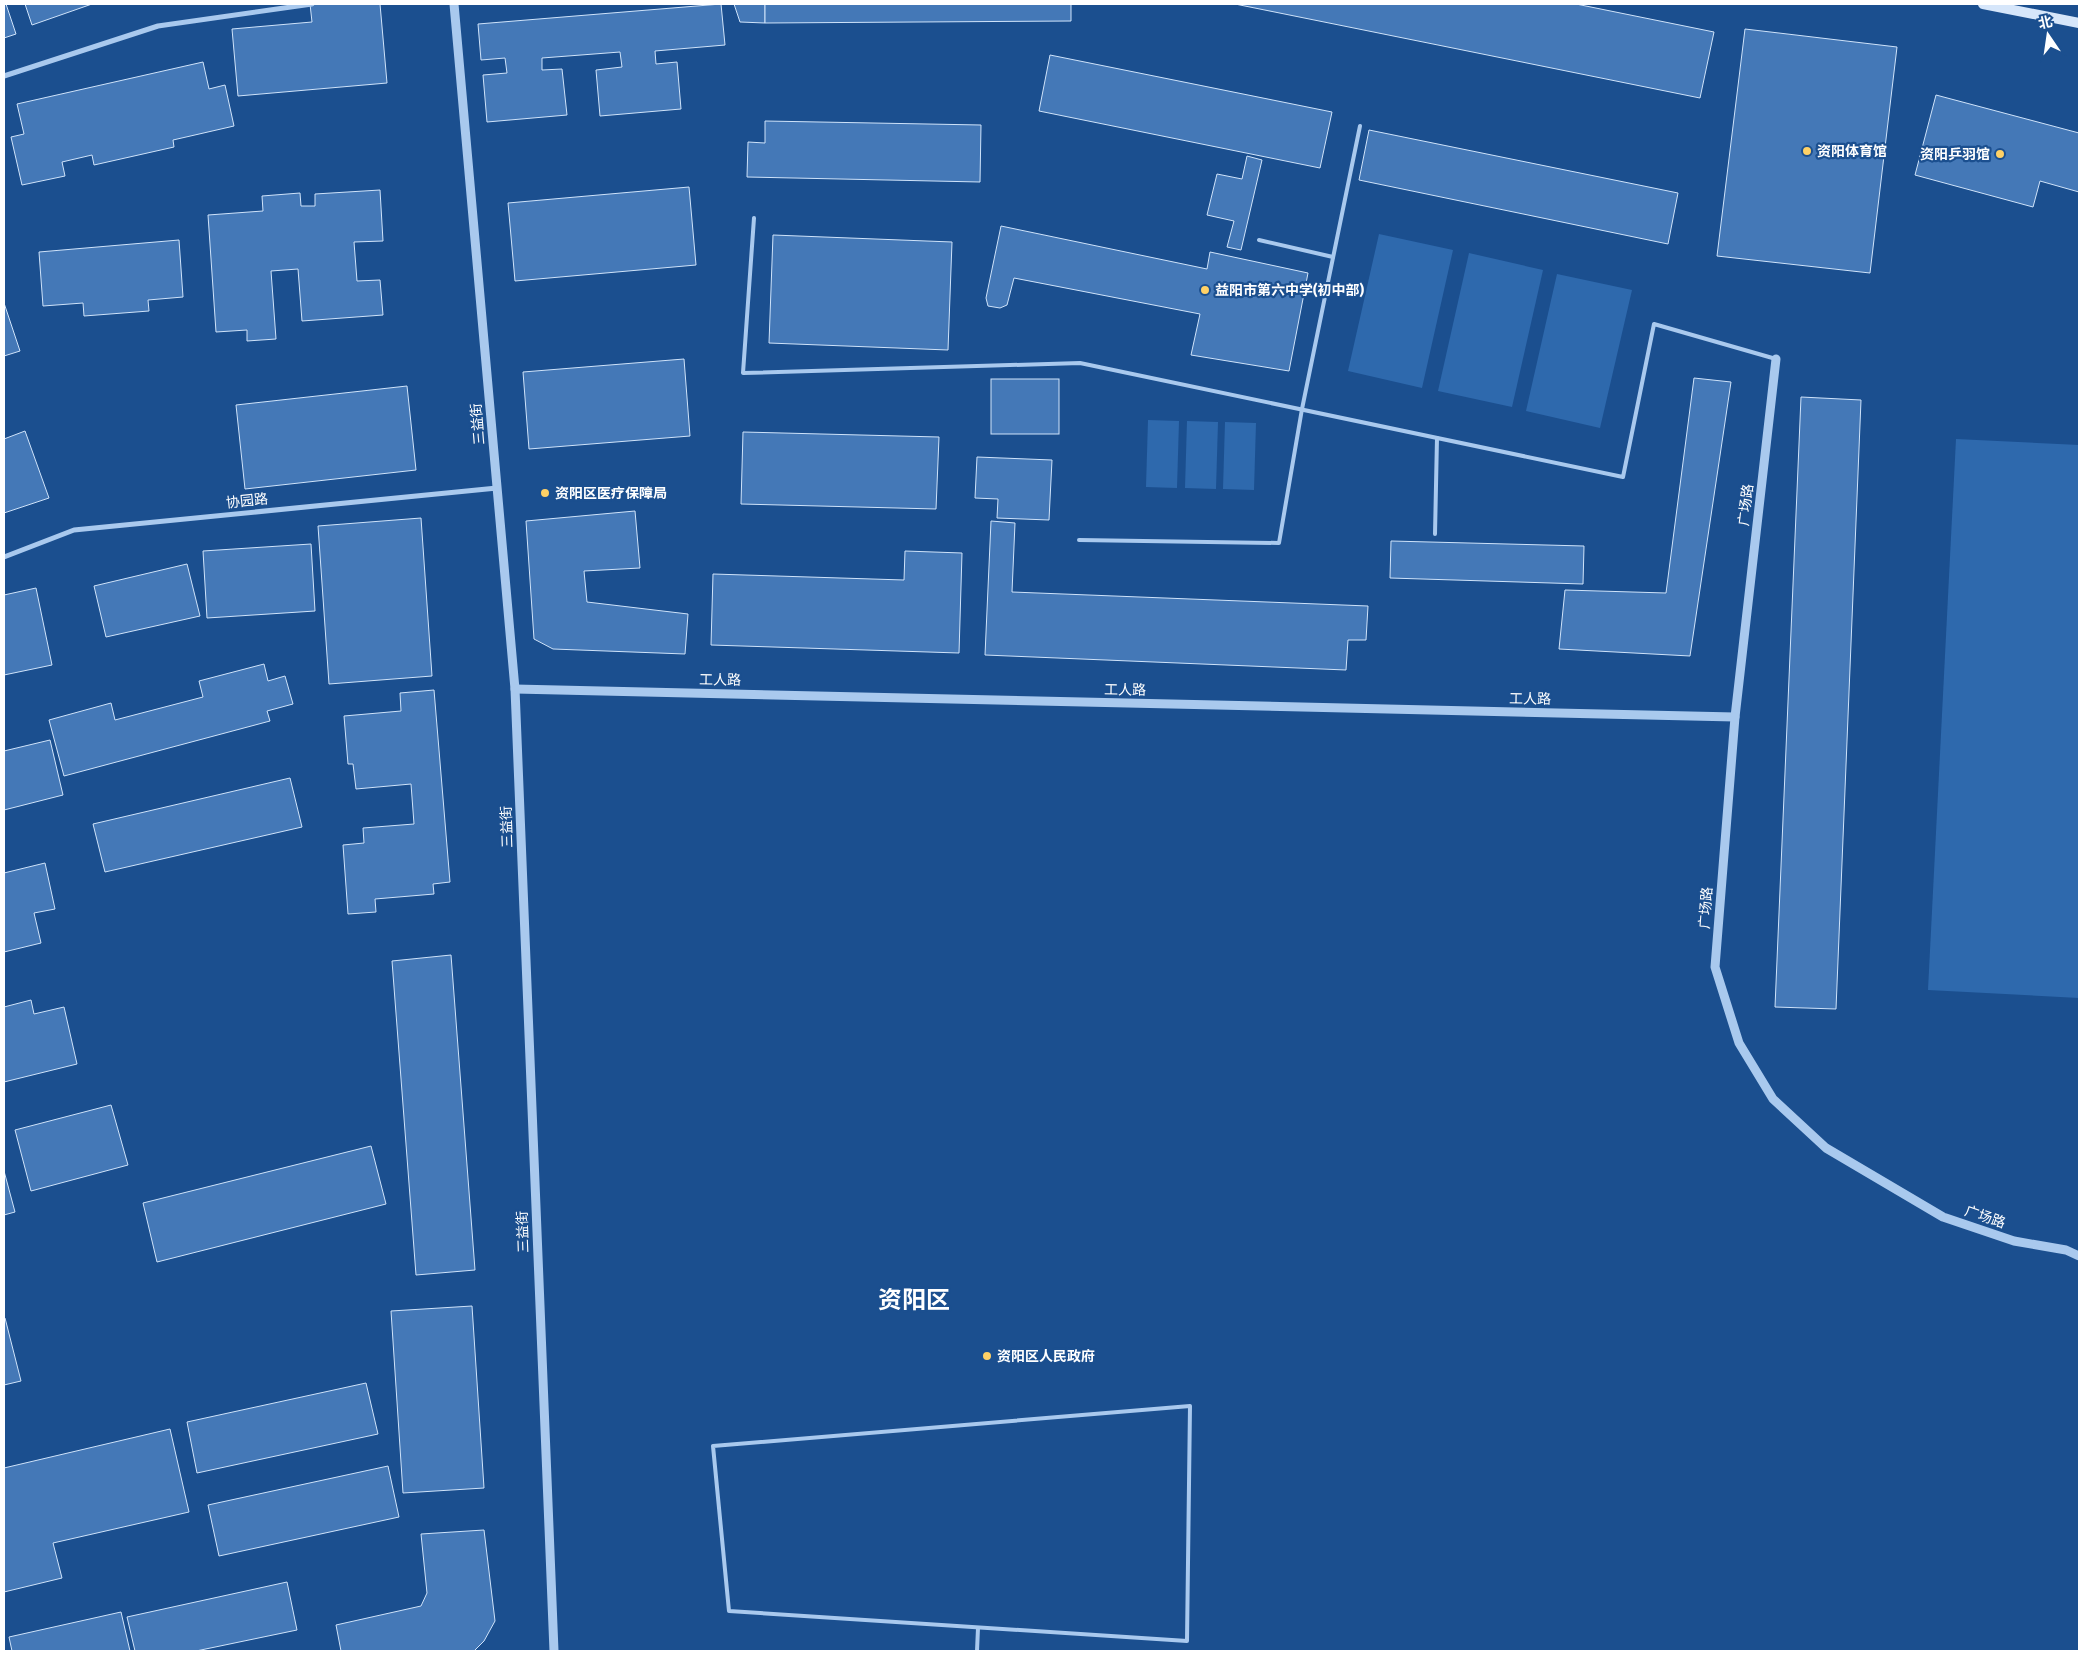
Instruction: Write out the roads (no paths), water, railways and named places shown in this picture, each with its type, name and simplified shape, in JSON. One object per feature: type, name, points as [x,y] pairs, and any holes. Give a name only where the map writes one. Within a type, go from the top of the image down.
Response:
[{"type":"main road","points":[[1983,4],[2079,23]]},
{"type":"street","points":[[4,76],[158,26],[312,4]]},
{"type":"street","name":"三益街","points":[[454,4],[515,689],[554,1651]]},
{"type":"street","name":"广场路","points":[[1776,359],[1735,717],[1715,967],[1739,1043],[1774,1098],[1826,1148],[1943,1217],[2014,1241],[2066,1250],[2079,1256]]},
{"type":"street","name":"协园路","points":[[4,557],[74,530],[497,488]]},
{"type":"street","name":"工人路","points":[[515,689],[1735,717]]},
{"type":"lane","points":[[1079,540],[1279,543],[1302,409],[1360,126]]},
{"type":"lane","points":[[754,218],[743,373],[1080,363],[1623,477],[1654,324],[1776,359]]},
{"type":"lane","points":[[1258,240],[1333,256]]},
{"type":"lane","points":[[1435,534],[1437,438]]},
{"type":"lane","points":[[1190,1406],[1187,1641],[978,1628],[729,1612],[713,1446],[1190,1406]]},
{"type":"lane","points":[[977,1651],[978,1628]]},
{"type":"place","name":"资阳体育馆","points":[[1807,151]]},
{"type":"place","name":"资阳乒羽馆","points":[[2000,154]]},
{"type":"place","name":"益阳市第六中学(初中部)","points":[[1205,290]]},
{"type":"place","name":"资阳区医疗保障局","points":[[545,493]]},
{"type":"place","name":"资阳区人民政府","points":[[987,1356]]},
{"type":"district","name":"资阳区","points":[[914,1300]]}]
